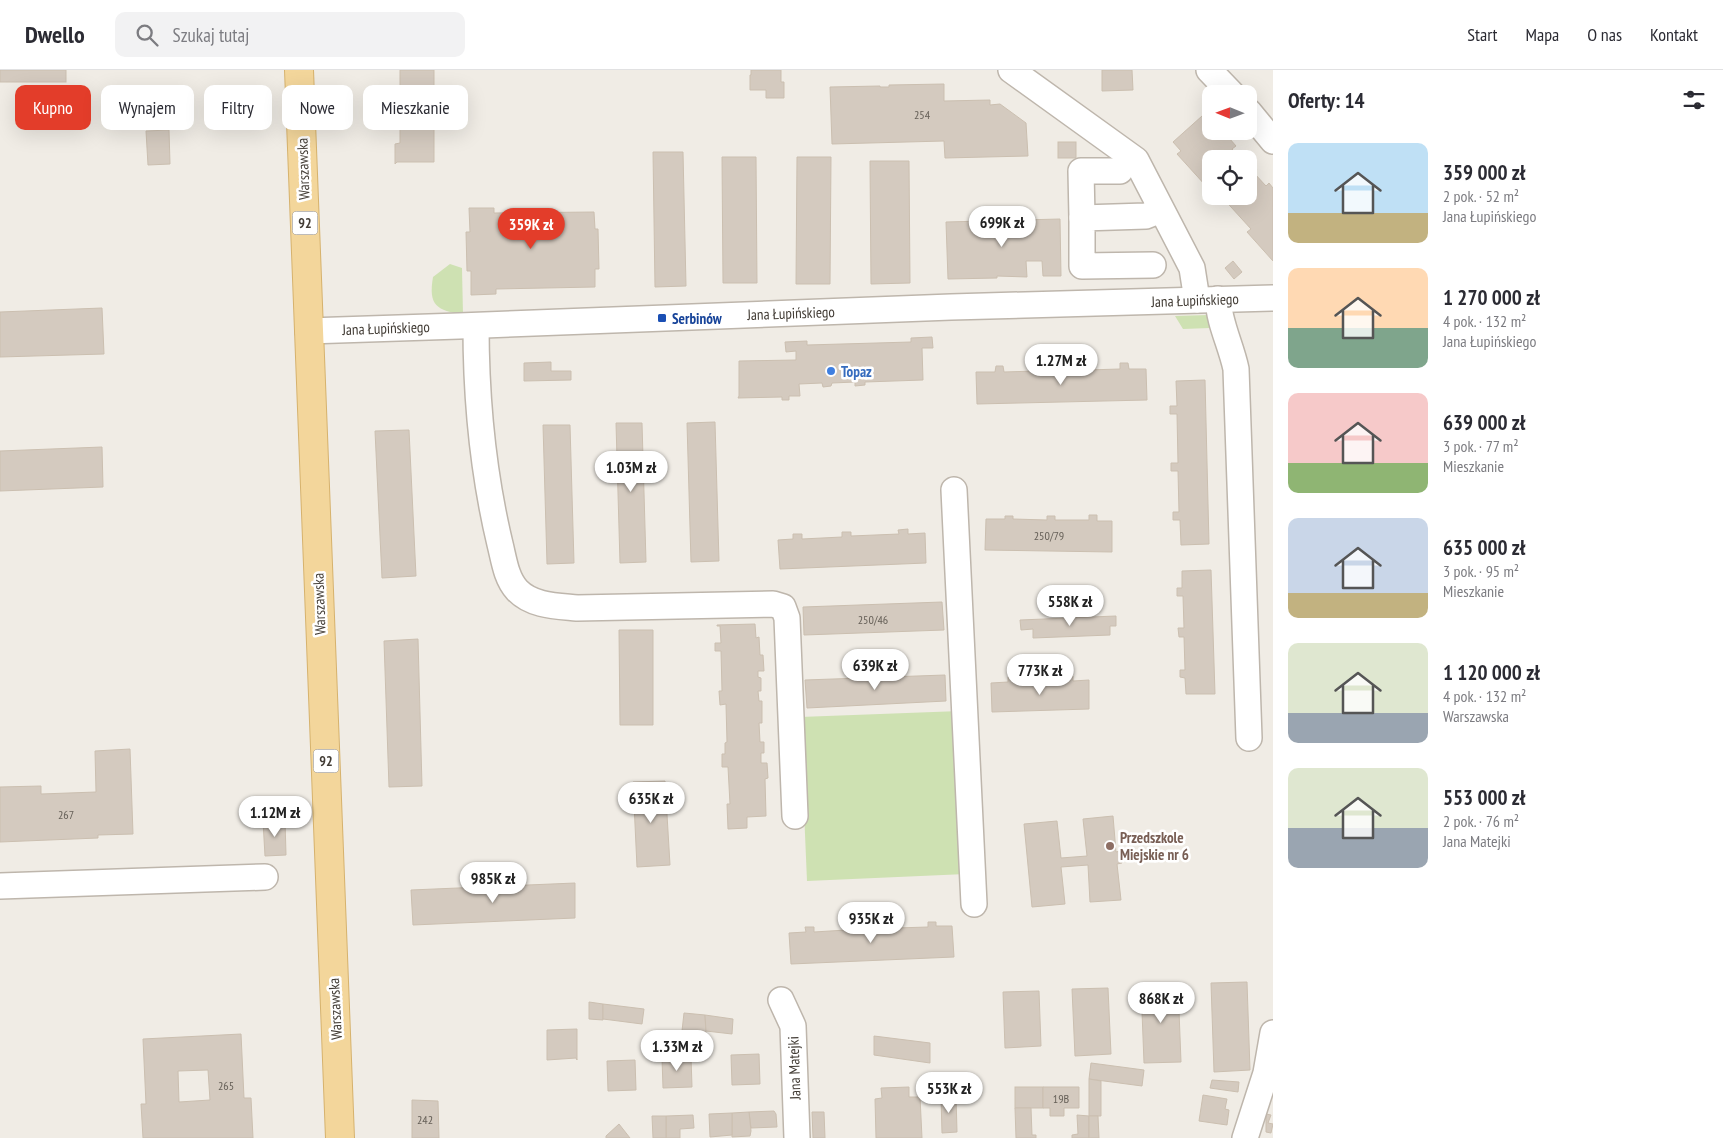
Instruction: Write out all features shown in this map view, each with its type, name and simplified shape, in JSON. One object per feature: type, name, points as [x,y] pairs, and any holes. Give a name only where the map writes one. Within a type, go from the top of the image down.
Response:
[{"type":"main road","name":"Warszawska","points":[[299,70],[340,1138]]},
{"type":"street","points":[[1011,70],[1136,160],[1208,300],[1220,318],[1232,349],[1236,369],[1249,738]]},
{"type":"street","points":[[1209,70],[1223,85]]},
{"type":"street","points":[[1258,123],[1273,141]]},
{"type":"street","points":[[1120,171],[1081,171],[1082,266],[1153,265]]},
{"type":"street","points":[[1082,218],[1146,216],[1161,210]]},
{"type":"street","name":"Jana Łupińskiego","points":[[308,330],[476,326],[941,307],[1273,298]]},
{"type":"street","points":[[476,326],[477,383],[487,483],[508,575],[517,590],[530,600],[578,608],[765,604],[783,607],[788,618],[795,816]]},
{"type":"street","points":[[954,490],[974,904]]},
{"type":"street","points":[[0,886],[265,877]]},
{"type":"street","name":"Jana Matejki","points":[[781,1000],[793,1026],[797,1138]]},
{"type":"street","points":[[1245,1138],[1266,1072],[1273,1033]]},
{"type":"green space","points":[[450,264],[462,268],[463,315],[441,308],[433,300],[433,277]]},
{"type":"green space","points":[[1209,315],[1214,339],[1210,328],[1183,329],[1175,316]]},
{"type":"green space","points":[[960,711],[966,874],[807,881],[800,717]]},
{"type":"building","points":[[0,70],[66,70],[66,82],[0,82]]},
{"type":"building","points":[[400,70],[434,70],[434,85],[400,85]]},
{"type":"building","points":[[751,70],[781,70],[781,82],[784,82],[784,98],[766,98],[766,90],[750,90]]},
{"type":"building","points":[[1102,70],[1132,70],[1133,90],[1102,91]]},
{"type":"building","points":[[944,84],[944,101],[990,100],[990,105],[1000,104],[1026,123],[1028,156],[945,158],[944,141],[832,144],[830,87],[889,87],[889,85]]},
{"type":"building","points":[[1202,116],[1202,140],[1231,140],[1236,146],[1233,150],[1202,150],[1202,182],[1177,154],[1181,151],[1173,142]]},
{"type":"building","points":[[169,130],[170,164],[148,165],[146,131]]},
{"type":"building","points":[[400,130],[434,130],[434,162],[397,162],[395,164],[395,144],[400,143]]},
{"type":"building","points":[[1058,142],[1076,142],[1076,158],[1058,158]]},
{"type":"building","points":[[653,152],[683,152],[686,286],[655,287]]},
{"type":"building","points":[[722,157],[756,157],[757,283],[723,283]]},
{"type":"building","points":[[797,157],[831,157],[830,284],[796,284]]},
{"type":"building","points":[[870,161],[909,161],[910,283],[871,284]]},
{"type":"building","points":[[1257,176],[1266,186],[1269,183],[1273,188],[1273,261],[1247,232],[1251,229],[1229,205],[1257,205]]},
{"type":"building","points":[[469,208],[494,208],[494,213],[594,212],[595,229],[598,229],[599,269],[595,269],[595,287],[496,289],[496,294],[471,295],[471,271],[467,271],[466,232],[470,232]]},
{"type":"building","points":[[1060,219],[1061,276],[1043,276],[1042,261],[1026,261],[1027,277],[997,276],[997,278],[948,279],[946,222]]},
{"type":"building","points":[[1233,261],[1242,272],[1234,279],[1225,268]]},
{"type":"building","points":[[102,308],[104,354],[0,357],[0,312]]},
{"type":"building","name":"Topaz","points":[[932,337],[933,348],[922,348],[923,380],[865,382],[865,385],[855,386],[855,382],[832,383],[831,386],[823,387],[822,383],[799,384],[800,396],[789,396],[789,400],[782,400],[782,397],[738,398],[739,361],[796,360],[796,351],[786,352],[785,342],[807,341],[807,345],[911,342],[911,338]]},
{"type":"building","points":[[551,362],[551,371],[571,371],[571,380],[524,381],[524,363]]},
{"type":"building","points":[[1120,363],[1128,363],[1129,369],[1146,369],[1147,400],[977,404],[976,372],[995,372],[996,366],[1003,366],[1004,372],[1036,371],[1036,365],[1044,365],[1044,371],[1079,370],[1079,364],[1087,364],[1087,370],[1120,369]]},
{"type":"building","points":[[1205,380],[1209,544],[1181,545],[1180,520],[1173,520],[1173,512],[1179,512],[1178,471],[1171,471],[1171,463],[1178,463],[1177,414],[1170,414],[1170,406],[1177,406],[1176,381]]},
{"type":"building","points":[[715,422],[719,561],[691,562],[687,423]]},
{"type":"building","points":[[616,423],[642,423],[646,562],[620,563]]},
{"type":"building","points":[[543,425],[570,425],[574,563],[547,564]]},
{"type":"building","points":[[409,430],[416,576],[382,578],[375,431]]},
{"type":"building","points":[[102,447],[103,487],[0,491],[0,451]]},
{"type":"building","points":[[1089,515],[1097,515],[1097,521],[1112,521],[1112,552],[985,550],[986,519],[1005,519],[1005,516],[1013,516],[1013,519],[1047,520],[1047,516],[1055,516],[1055,520],[1089,520]]},
{"type":"building","points":[[908,529],[908,534],[925,533],[926,563],[780,569],[778,540],[793,539],[793,534],[802,534],[802,539],[842,537],[842,532],[851,532],[851,536],[899,534],[898,530]]},
{"type":"building","points":[[1211,570],[1215,694],[1186,694],[1185,678],[1180,677],[1180,670],[1185,670],[1184,637],[1179,637],[1178,628],[1184,628],[1183,596],[1177,596],[1177,588],[1182,588],[1182,571]]},
{"type":"building","points":[[942,602],[944,630],[804,635],[803,607]]},
{"type":"building","points":[[1116,616],[1116,626],[1110,626],[1110,635],[1033,638],[1033,629],[1021,630],[1020,620]]},
{"type":"building","points":[[755,624],[756,638],[759,637],[760,655],[763,655],[764,671],[758,671],[758,677],[761,678],[761,691],[758,691],[759,701],[762,701],[762,723],[759,723],[760,742],[764,742],[764,753],[761,753],[761,763],[767,763],[768,778],[765,779],[766,816],[747,817],[747,828],[728,829],[727,804],[730,804],[728,767],[722,767],[722,754],[725,754],[725,743],[727,742],[726,704],[720,705],[719,691],[722,691],[721,651],[715,651],[715,643],[721,643],[720,626],[717,625]]},
{"type":"building","points":[[619,630],[653,630],[653,725],[620,725]]},
{"type":"building","points":[[418,639],[422,786],[389,787],[384,641]]},
{"type":"building","points":[[945,675],[946,701],[807,708],[805,680]]},
{"type":"building","points":[[1065,676],[1073,676],[1073,681],[1089,680],[1089,709],[992,712],[991,683],[1008,682],[1008,677],[1015,677],[1016,682],[1065,681]]},
{"type":"building","points":[[130,749],[133,834],[98,835],[98,838],[0,842],[0,787],[41,786],[41,794],[96,792],[95,751]]},
{"type":"building","points":[[665,781],[670,865],[637,867],[633,782]]},
{"type":"building","points":[[1113,816],[1116,852],[1120,851],[1122,863],[1117,864],[1121,900],[1090,902],[1088,865],[1061,867],[1065,904],[1032,907],[1024,824],[1057,821],[1061,858],[1087,856],[1083,819]]},
{"type":"building","points":[[285,820],[286,855],[265,856],[263,821]]},
{"type":"building","points":[[575,883],[575,918],[413,925],[411,890]]},
{"type":"building","points":[[928,922],[936,922],[936,926],[952,926],[954,957],[791,964],[789,933],[806,932],[805,927],[814,927],[814,932],[846,930],[846,926],[854,925],[855,930],[887,928],[887,924],[896,923],[896,928],[928,927]]},
{"type":"building","points":[[1247,982],[1250,1070],[1214,1072],[1211,983]]},
{"type":"building","points":[[1178,985],[1181,1062],[1144,1063],[1141,986]]},
{"type":"building","points":[[1108,988],[1111,1054],[1075,1056],[1072,989]]},
{"type":"building","points":[[1039,991],[1041,1046],[1005,1048],[1003,992]]},
{"type":"building","points":[[589,1002],[603,1004],[603,1020],[589,1019]]},
{"type":"building","points":[[603,1004],[644,1009],[642,1024],[603,1019]]},
{"type":"building","points":[[684,1013],[705,1015],[706,1033],[682,1031]]},
{"type":"building","points":[[705,1015],[733,1019],[732,1034],[706,1031]]},
{"type":"building","points":[[577,1029],[577,1060],[576,1058],[547,1060],[547,1030]]},
{"type":"building","points":[[241,1034],[244,1098],[251,1098],[253,1138],[143,1138],[141,1104],[146,1104],[143,1039]],"holes":[[[208,1070],[210,1100],[179,1102],[178,1071]]]},
{"type":"building","points":[[874,1036],[930,1043],[930,1063],[874,1055]]},
{"type":"building","points":[[759,1054],[760,1084],[732,1085],[731,1055]]},
{"type":"building","points":[[691,1057],[692,1087],[663,1088],[662,1058]]},
{"type":"building","points":[[635,1060],[636,1090],[608,1091],[607,1061]]},
{"type":"building","points":[[1091,1063],[1144,1070],[1142,1086],[1089,1079]]},
{"type":"building","points":[[1089,1079],[1101,1081],[1101,1116],[1089,1116]]},
{"type":"building","points":[[1212,1080],[1239,1082],[1238,1092],[1210,1088]]},
{"type":"building","points":[[909,1087],[909,1097],[920,1097],[922,1138],[876,1138],[875,1099],[882,1098],[881,1088]]},
{"type":"building","points":[[1015,1087],[1043,1087],[1043,1108],[1015,1108]]},
{"type":"building","points":[[1043,1087],[1079,1087],[1079,1108],[1064,1108],[1064,1116],[1050,1116],[1050,1108],[1043,1108]]},
{"type":"building","points":[[1203,1095],[1227,1099],[1225,1109],[1229,1110],[1227,1125],[1199,1121]]},
{"type":"building","points":[[956,1096],[957,1132],[942,1133],[941,1097]]},
{"type":"building","points":[[412,1100],[438,1101],[439,1138],[412,1138]]},
{"type":"building","points":[[1015,1108],[1031,1108],[1032,1135],[1036,1135],[1036,1138],[1016,1138]]},
{"type":"building","points":[[774,1111],[777,1127],[751,1128],[749,1112]]},
{"type":"building","points":[[749,1112],[750,1136],[732,1137],[732,1113]]},
{"type":"building","points":[[812,1112],[824,1112],[825,1138],[813,1138]]},
{"type":"building","points":[[732,1113],[732,1135],[710,1137],[709,1114]]},
{"type":"building","points":[[1266,1114],[1271,1115],[1268,1123],[1273,1124],[1271,1133],[1266,1132]]},
{"type":"building","points":[[693,1115],[694,1128],[680,1129],[680,1138],[666,1138],[666,1116]]},
{"type":"building","points":[[1077,1115],[1089,1116],[1089,1138],[1072,1138],[1072,1135],[1078,1134]]},
{"type":"building","points":[[652,1116],[666,1116],[666,1138],[653,1138]]},
{"type":"building","points":[[1089,1116],[1098,1116],[1099,1138],[1089,1138]]},
{"type":"building","points":[[619,1124],[630,1138],[606,1138],[606,1136]]},
{"type":"place","name":"Serbinów","points":[[662,318]]},
{"type":"place","name":"Topaz","points":[[831,371]]},
{"type":"place","name":"Przedszkole Miejskie nr 6","points":[[1110,846]]}]
